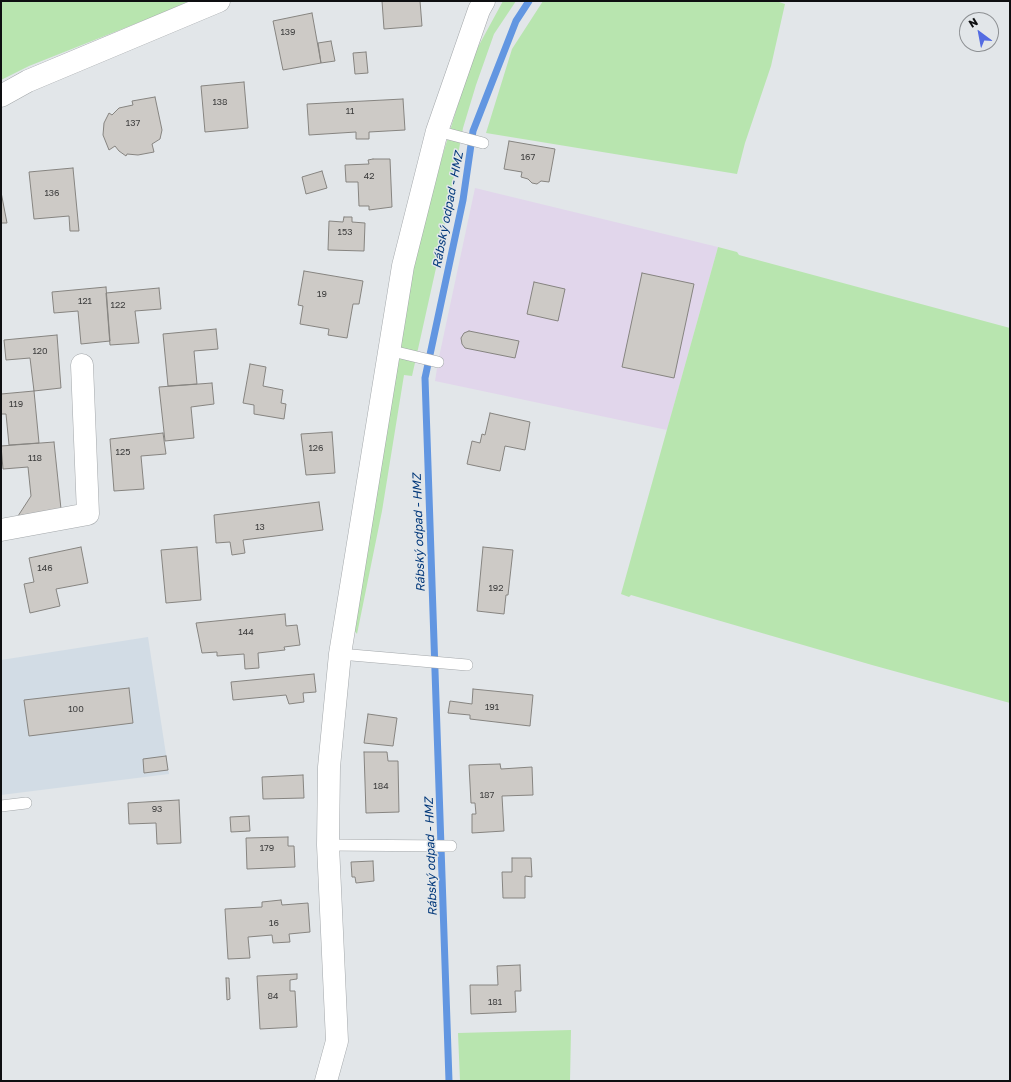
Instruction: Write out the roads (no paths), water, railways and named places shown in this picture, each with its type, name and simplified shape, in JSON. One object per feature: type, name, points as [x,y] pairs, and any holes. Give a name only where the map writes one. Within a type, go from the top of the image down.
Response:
[{"type":"street","points":[[1,96],[28,81],[219,1]]},
{"type":"street","points":[[326,1081],[337,1041],[328,845],[329,767],[340,654],[388,350],[403,266],[447,133],[479,10],[484,1]]},
{"type":"street","points":[[1,530],[88,514],[82,365]]},
{"type":"lane","points":[[447,133],[483,143]]},
{"type":"lane","points":[[388,350],[438,362]]},
{"type":"lane","points":[[340,654],[467,665]]},
{"type":"lane","points":[[1,806],[26,803]]},
{"type":"lane","points":[[328,845],[451,846]]},
{"type":"waterway","name":"Rábský odpad - HMZ","points":[[449,1081],[425,378],[463,200],[473,131],[516,21],[529,1]]}]
